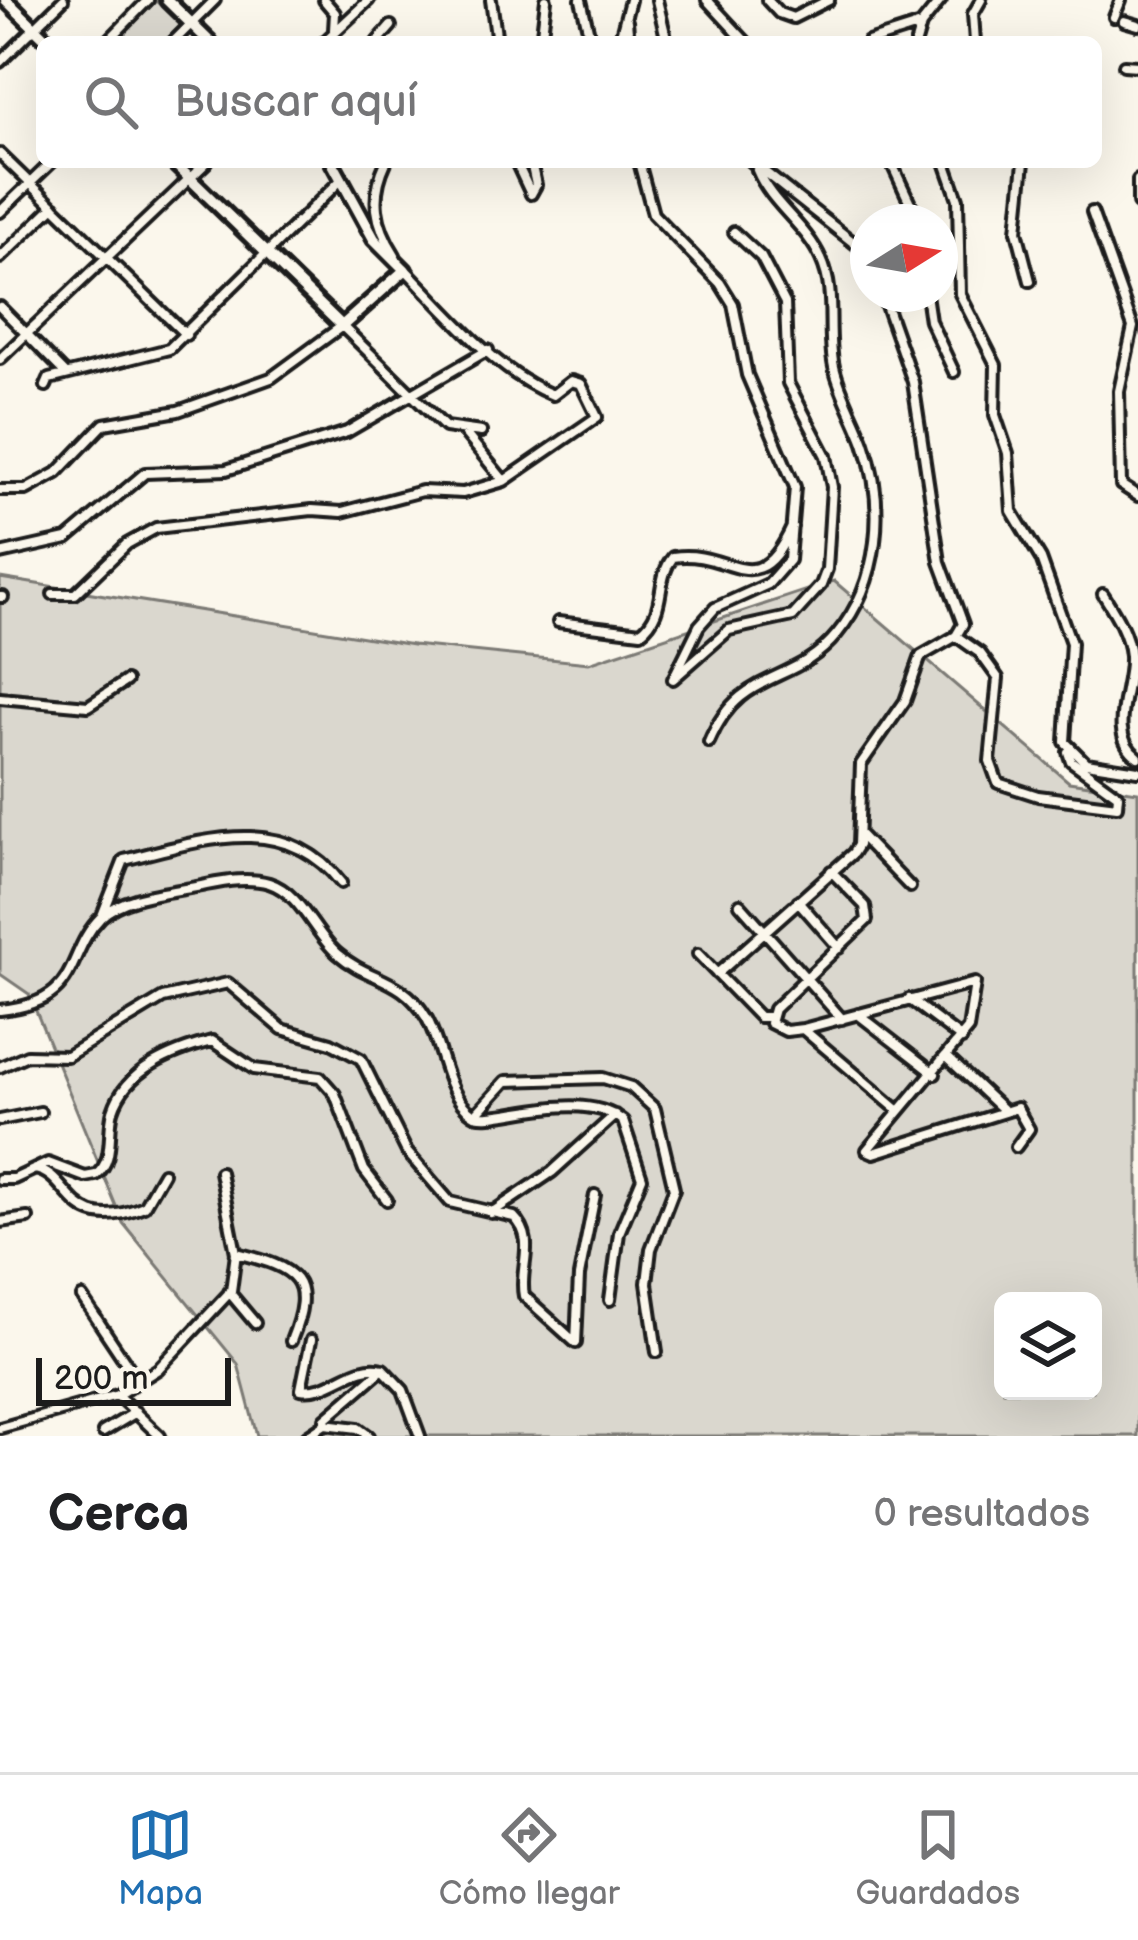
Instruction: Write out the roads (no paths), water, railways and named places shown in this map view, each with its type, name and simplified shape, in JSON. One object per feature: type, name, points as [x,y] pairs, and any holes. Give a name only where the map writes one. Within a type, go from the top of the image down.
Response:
[{"type":"street","points":[[6,0],[43,36]]},
{"type":"street","points":[[0,62],[63,0]]},
{"type":"street","points":[[113,36],[148,0]]},
{"type":"street","points":[[167,0],[204,36]]},
{"type":"street","points":[[179,36],[214,0]]},
{"type":"street","points":[[324,0],[335,13],[334,32]]},
{"type":"street","points":[[330,36],[369,0]]},
{"type":"street","points":[[491,0],[495,36]]},
{"type":"street","points":[[542,36],[546,0]]},
{"type":"street","points":[[581,0],[590,36]]},
{"type":"street","points":[[621,36],[630,0]]},
{"type":"street","points":[[657,0],[666,36]]},
{"type":"street","points":[[707,0],[740,36]]},
{"type":"street","points":[[767,0],[793,18],[829,0]]},
{"type":"street","points":[[918,36],[941,0]]},
{"type":"street","points":[[975,36],[973,14],[981,0]]},
{"type":"street","points":[[1121,0],[1119,19],[1138,25]]},
{"type":"street","points":[[627,14],[629,36]]},
{"type":"street","points":[[382,36],[391,26]]},
{"type":"street","points":[[888,36],[921,26]]},
{"type":"street","points":[[1124,64],[1138,67]]},
{"type":"street","points":[[0,154],[186,335]]},
{"type":"street","points":[[0,212],[46,168]]},
{"type":"street","points":[[179,168],[445,427],[481,432]]},
{"type":"street","points":[[0,359],[201,168]]},
{"type":"street","points":[[53,594],[75,594],[128,544],[166,525],[342,512],[417,492],[463,493],[504,481],[598,415],[575,381],[553,394],[488,350],[374,239],[336,168]]},
{"type":"street","points":[[383,168],[376,185],[377,218],[405,269]]},
{"type":"street","points":[[519,168],[531,194],[536,185],[532,168]]},
{"type":"street","points":[[640,168],[650,206],[662,227],[698,258],[733,304],[754,398],[789,461],[795,520],[789,560],[780,573],[768,584],[715,608],[698,626],[673,679],[734,627],[794,616],[821,585],[826,569],[832,487],[826,457],[788,383],[782,291],[761,256],[734,232]]},
{"type":"street","points":[[709,742],[718,719],[746,688],[799,665],[838,633],[867,582],[874,556],[873,482],[834,368],[830,287],[821,259],[756,168]]},
{"type":"street","points":[[758,168],[850,236]]},
{"type":"street","points":[[894,168],[911,204]]},
{"type":"street","points":[[947,168],[958,199],[960,294],[996,365],[995,415],[1008,453],[1012,511],[1041,560],[1071,643],[1065,742],[1071,761],[1118,795],[1117,806],[1038,796],[998,783],[990,761],[998,678],[980,652],[956,636]]},
{"type":"street","points":[[1023,168],[1017,231],[1030,281]]},
{"type":"street","points":[[46,386],[49,379],[170,349],[344,178]]},
{"type":"street","points":[[1138,182],[1138,203]]},
{"type":"street","points":[[0,258],[54,206]]},
{"type":"street","points":[[1092,212],[1133,327],[1119,391],[1120,458],[1121,485],[1138,496]]},
{"type":"street","points":[[0,490],[26,490],[56,473],[104,424],[178,411],[271,378],[342,326],[405,269]]},
{"type":"street","points":[[0,307],[68,376]]},
{"type":"street","points":[[716,974],[853,853],[859,834],[858,781],[868,748],[905,701],[922,656],[956,636],[964,615],[940,562],[913,382],[888,312]]},
{"type":"street","points":[[928,312],[954,372]]},
{"type":"street","points":[[0,554],[68,539],[145,472],[226,470],[302,443],[326,441],[488,350]]},
{"type":"street","points":[[464,431],[504,481]]},
{"type":"street","points":[[558,622],[641,632],[660,609],[665,569],[674,556],[753,571],[775,561],[795,520]]},
{"type":"street","points":[[1103,594],[1125,633],[1130,657],[1121,727],[1127,749],[1138,757]]},
{"type":"street","points":[[0,698],[88,706],[126,681]]},
{"type":"street","points":[[1065,742],[1087,764],[1138,771]]},
{"type":"street","points":[[859,834],[910,887]]},
{"type":"street","points":[[0,1010],[44,996],[72,976],[124,860],[203,841],[262,838],[306,848],[341,883]]},
{"type":"street","points":[[698,955],[759,1017],[768,1017],[839,949],[868,913],[831,871]]},
{"type":"street","points":[[101,917],[141,898],[217,883],[253,880],[284,890],[341,958],[388,978],[419,1007],[440,1045],[456,1094],[475,1115]]},
{"type":"street","points":[[798,901],[839,949]]},
{"type":"street","points":[[740,904],[842,1019]]},
{"type":"street","points":[[0,1067],[33,1054],[67,1056],[163,998],[228,983],[282,1029],[331,1043],[361,1059],[422,1174],[450,1202],[514,1217],[521,1224],[527,1246],[524,1296],[577,1343],[579,1276],[595,1195]]},
{"type":"street","points":[[768,1017],[775,1028],[803,1029],[975,983],[977,998],[962,1039],[869,1143],[870,1154],[1017,1108],[1029,1122],[1027,1135],[1016,1147]]},
{"type":"street","points":[[908,998],[962,1039]]},
{"type":"street","points":[[856,1013],[934,1074]]},
{"type":"street","points":[[803,1029],[899,1111]]},
{"type":"street","points":[[0,1179],[14,1179],[33,1168],[58,1163],[85,1177],[104,1170],[113,1111],[128,1086],[161,1059],[212,1041],[254,1069],[320,1077],[334,1094],[364,1170],[387,1200]]},
{"type":"street","points":[[948,1058],[1003,1110]]},
{"type":"street","points":[[475,1115],[506,1081],[593,1077],[622,1082],[655,1109],[674,1189],[651,1249],[647,1283],[657,1352]]},
{"type":"street","points":[[475,1115],[578,1106],[616,1115],[629,1129],[642,1178],[619,1233],[610,1300]]},
{"type":"street","points":[[0,1120],[40,1112]]},
{"type":"street","points":[[489,1214],[552,1172],[616,1115]]},
{"type":"street","points":[[33,1168],[50,1173],[74,1205],[110,1214],[144,1206],[163,1173]]},
{"type":"street","points":[[0,1428],[117,1395],[158,1369],[229,1292],[236,1253],[220,1172]]},
{"type":"street","points":[[0,1222],[28,1218]]},
{"type":"street","points":[[236,1253],[286,1271],[304,1293],[306,1304],[291,1341]]},
{"type":"street","points":[[229,1292],[256,1323]]},
{"type":"street","points":[[82,1297],[138,1381]]},
{"type":"street","points":[[310,1340],[301,1390],[325,1388],[369,1367],[383,1370],[403,1390],[420,1436]]},
{"type":"street","points":[[307,1436],[383,1370]]},
{"type":"street","points":[[117,1395],[160,1436]]},
{"type":"street","points":[[103,1432],[136,1412]]},
{"type":"street","points":[[326,1424],[358,1428],[370,1436]]}]
